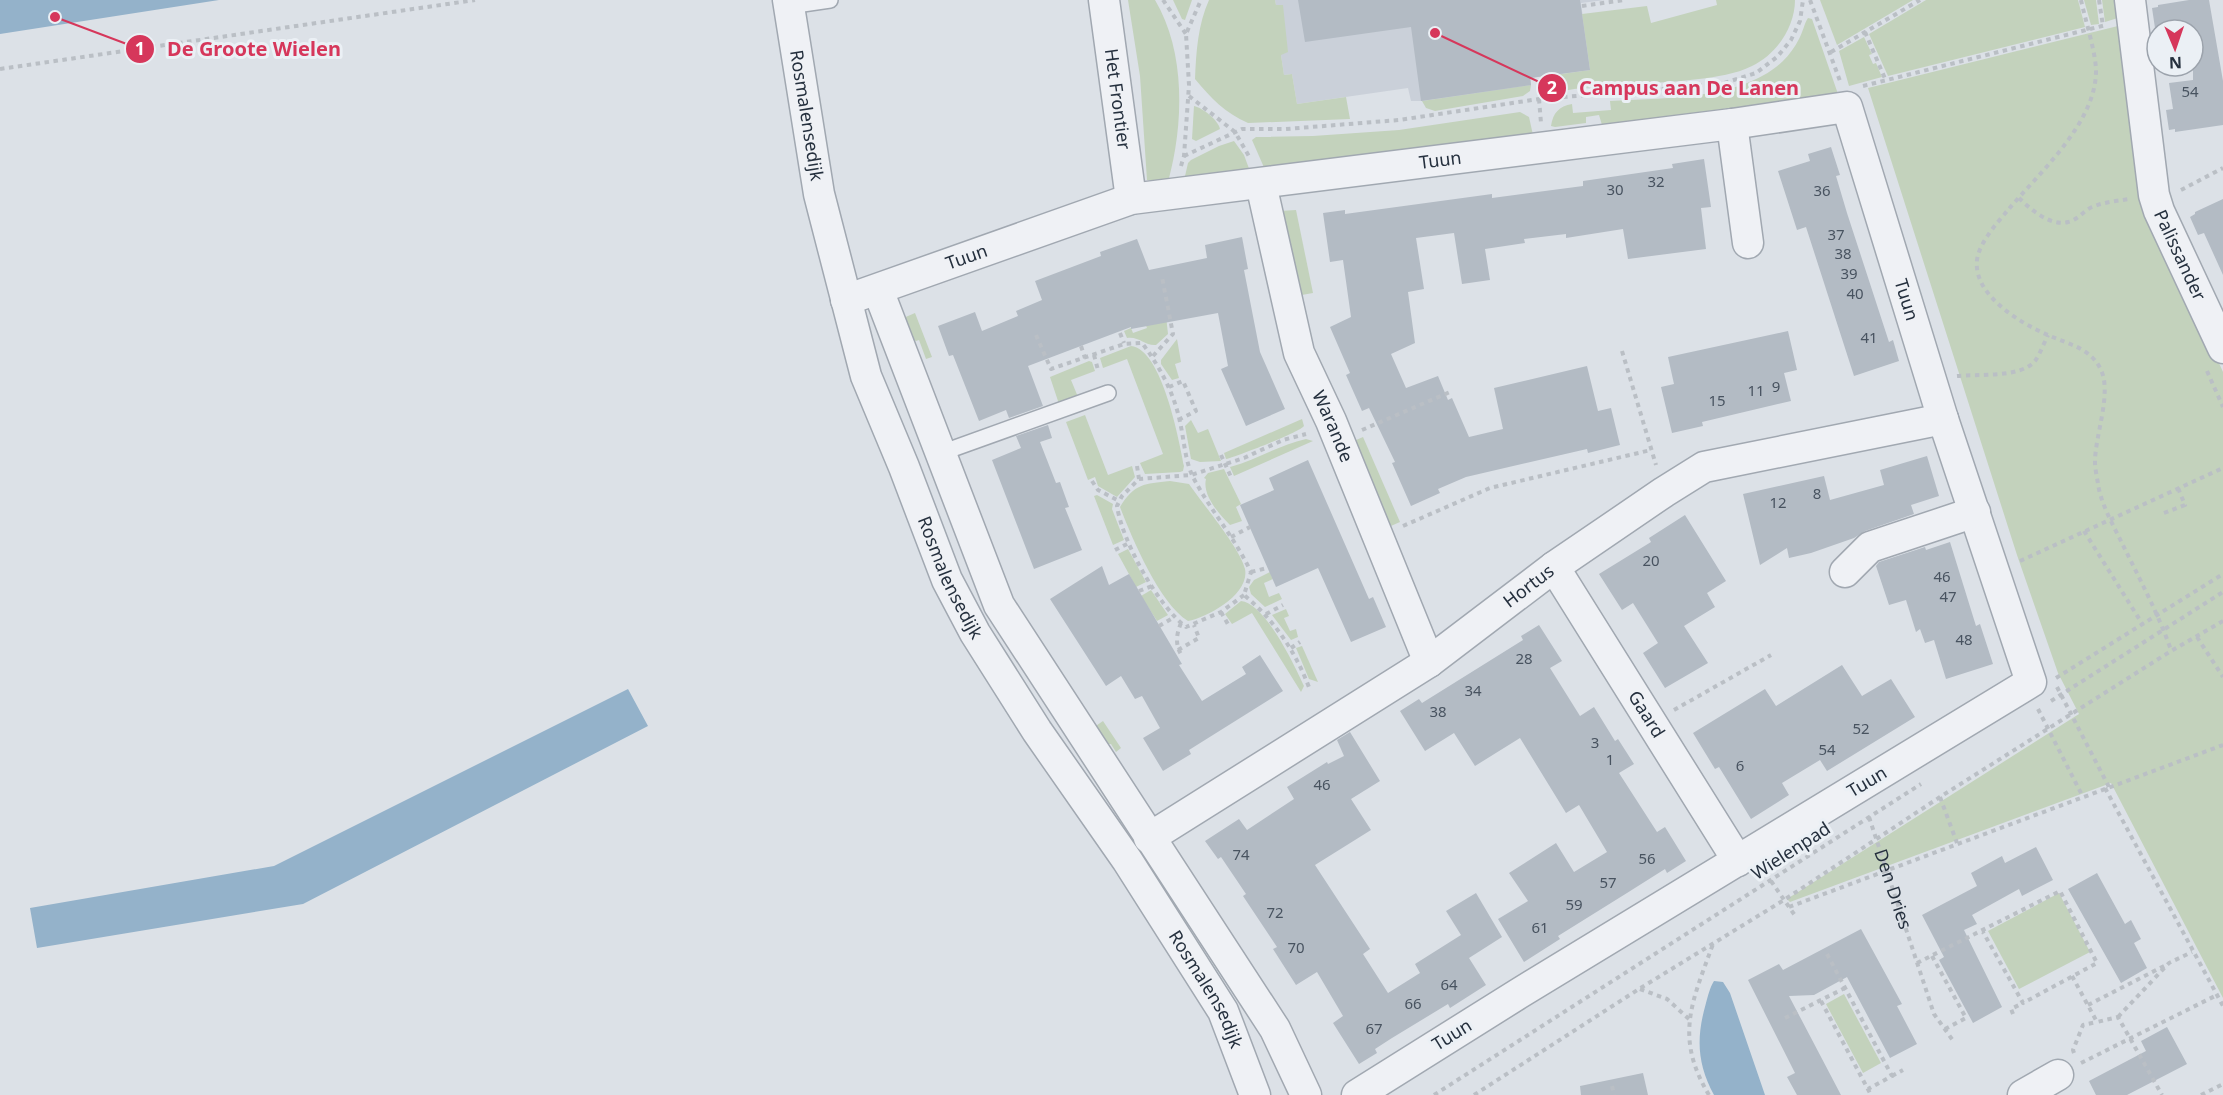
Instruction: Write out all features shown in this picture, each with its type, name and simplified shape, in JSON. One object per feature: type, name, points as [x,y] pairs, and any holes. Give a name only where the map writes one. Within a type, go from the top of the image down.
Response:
[{"type":"street","name":"Het Frontier","points":[[1104,0],[1131,199]]},
{"type":"street","name":"Rosmalensedijk","points":[[789,3],[819,194],[866,376],[904,466],[947,580],[975,633],[1037,731],[1127,860],[1223,1011],[1255,1095]]},
{"type":"street","name":"Palissander","points":[[2132,9],[2154,195],[2159,211],[2223,348]]},
{"type":"street","name":"Tuun","points":[[846,300],[1131,199],[1732,124],[1845,98],[1943,419],[2031,682],[1518,994],[1358,1095]]},
{"type":"street","points":[[1732,124],[1748,243]]},
{"type":"street","name":"Warande","points":[[1261,184],[1299,353],[1335,431],[1429,662]]},
{"type":"street","points":[[878,290],[999,605],[1275,1029],[1306,1095]]},
{"type":"street","name":"Hortus","points":[[1149,838],[1429,662],[1554,567],[1704,467],[1943,419]]},
{"type":"street","points":[[1845,572],[1870,547],[1975,512]]},
{"type":"street","name":"Gaard","points":[[1554,567],[1738,861]]},
{"type":"street","points":[[2023,1095],[2061,1079]]},
{"type":"lane","points":[[789,3],[830,0]]},
{"type":"lane","points":[[941,453],[1108,393]]},
{"type":"path","points":[[0,69],[475,0]]},
{"type":"path","points":[[1163,0],[1186,34]]},
{"type":"path","points":[[1171,195],[1184,156],[1189,96],[1186,34],[1201,0]]},
{"type":"path","points":[[1582,6],[1624,0]]},
{"type":"path","points":[[1184,156],[1242,129],[1286,129],[1399,120],[1539,99],[1721,84],[1756,73],[1777,57],[1791,40],[1800,21],[1803,0]]},
{"type":"path","points":[[1810,0],[1831,52],[1845,98],[1886,81],[2103,26],[2132,9]]},
{"type":"path","points":[[1831,52],[1920,0]]},
{"type":"path","points":[[2080,0],[2096,71],[2089,106],[2073,134],[1990,232],[1977,259],[1979,278],[1988,295],[2024,323],[2074,344],[2089,354],[2101,368],[2106,386],[2095,462],[2098,487],[2110,519],[2164,629],[2171,651]]},
{"type":"path","points":[[2099,0],[2103,26]]},
{"type":"path","points":[[1865,32],[1886,81]]},
{"type":"path","points":[[1189,96],[1235,132],[1257,170],[1261,184]]},
{"type":"path","name":"Palissander","points":[[2154,195],[2184,189],[2223,168]]},
{"type":"path","points":[[2018,198],[2030,210],[2056,222],[2067,223],[2080,217],[2090,207],[2154,195]]},
{"type":"path","points":[[1152,357],[1173,334],[1162,277]]},
{"type":"path","points":[[1120,333],[1124,344]]},
{"type":"path","points":[[1036,335],[1051,369],[1124,344],[1142,343],[1169,387],[1180,420],[1191,475],[1240,548],[1251,572],[1244,594],[1221,612],[1186,627],[1173,618],[1152,586],[1129,543],[1118,514],[1119,501],[1139,479],[1191,475],[1244,458],[1283,440],[1312,432],[1335,431],[1450,392]]},
{"type":"path","points":[[1956,377],[2011,373],[2025,369],[2035,360],[2049,335]]},
{"type":"path","points":[[1081,346],[1085,358]]},
{"type":"path","points":[[1622,351],[1664,492]]},
{"type":"path","points":[[1094,355],[1098,370]]},
{"type":"path","points":[[1169,387],[1183,381],[1196,411],[1180,420]]},
{"type":"path","points":[[1378,537],[1490,488],[1651,450]]},
{"type":"path","points":[[1221,455],[1231,477]]},
{"type":"path","points":[[1137,466],[1139,479]]},
{"type":"path","points":[[2016,562],[2223,468]]},
{"type":"path","points":[[1092,481],[1098,490],[1119,501]]},
{"type":"path","points":[[2164,513],[2185,505],[2178,488]]},
{"type":"path","points":[[1231,537],[1250,527]]},
{"type":"path","points":[[2084,531],[2143,625]]},
{"type":"path","points":[[1115,550],[1129,543]]},
{"type":"path","points":[[1251,572],[1267,568]]},
{"type":"path","points":[[2053,680],[2223,574]]},
{"type":"path","points":[[1139,591],[1152,586]]},
{"type":"path","points":[[2028,715],[2223,592]]},
{"type":"path","points":[[1244,594],[1266,614],[1291,648],[1310,690]]},
{"type":"path","points":[[1266,614],[1283,605]]},
{"type":"path","points":[[1221,612],[1229,626]]},
{"type":"path","points":[[1159,626],[1173,618]]},
{"type":"path","points":[[1474,1095],[1639,988],[1784,900],[1940,797],[2171,651],[2223,621]]},
{"type":"path","points":[[1181,623],[1176,638],[1178,650],[1182,656]]},
{"type":"path","points":[[1178,650],[1199,638],[1194,625]]},
{"type":"path","points":[[2198,637],[2223,677]]},
{"type":"path","points":[[1291,648],[1300,642]]},
{"type":"path","points":[[1652,722],[1771,655]]},
{"type":"path","points":[[2038,709],[2084,797]]},
{"type":"path","points":[[1789,907],[2223,745]]},
{"type":"path","name":"Wielenpad","points":[[1434,1095],[1928,779]]},
{"type":"path","points":[[2105,788],[2223,1006]]},
{"type":"path","points":[[1940,797],[1957,843]]},
{"type":"path","name":"Den Dries","points":[[1869,817],[1934,1014],[1954,1042]]},
{"type":"path","points":[[1771,880],[1796,917]]},
{"type":"path","points":[[1917,963],[1983,932],[2060,891],[2097,963],[2011,1009],[2013,1014]]},
{"type":"path","points":[[1983,932],[2023,1003]]},
{"type":"path","points":[[1709,1095],[1691,1060],[1689,1019],[1714,943]]},
{"type":"path","points":[[2088,1005],[2192,952]]},
{"type":"path","points":[[1827,954],[1892,1076]]},
{"type":"path","points":[[1932,956],[1966,1018],[1945,1029]]},
{"type":"path","points":[[2061,1079],[2084,1025],[2118,1017],[2169,963]]},
{"type":"path","points":[[2072,976],[2097,1022]]},
{"type":"path","points":[[1639,988],[1667,999],[1689,1019]]},
{"type":"path","points":[[1785,1018],[1845,988]]},
{"type":"path","points":[[2061,1079],[2130,1038],[2217,995]]},
{"type":"path","points":[[1821,1001],[1871,1095]]},
{"type":"path","points":[[2118,1017],[2160,1094]]},
{"type":"path","points":[[1868,1089],[1903,1070]]},
{"type":"path","points":[[2201,1095],[2223,1084]]},
{"type":"path","points":[[1612,1086],[1614,1095]]},
{"type":"shaded area","points":[[1275,0],[1605,0],[1581,3],[1590,70],[1531,78],[1531,86],[1422,101],[1411,101],[1408,88],[1297,104],[1292,74],[1284,75],[1281,55],[1282,5],[1276,5]]},
{"type":"green space","points":[[1128,0],[1155,0],[1172,42],[1177,65],[1179,113],[1177,137],[1168,182],[1147,180],[1140,76]]},
{"type":"green space","points":[[1173,0],[1192,0],[1185,20],[1182,19]]},
{"type":"green space","points":[[1209,0],[1275,0],[1276,5],[1283,5],[1288,52],[1281,55],[1284,75],[1292,74],[1297,104],[1346,97],[1350,119],[1248,123],[1232,115],[1195,79],[1200,28]]},
{"type":"green space","points":[[1716,0],[1795,0],[1792,20],[1783,39],[1761,61],[1739,71],[1699,79],[1557,92],[1545,89],[1542,84],[1540,77],[1590,70],[1582,14],[1647,6],[1651,23],[1717,5]]},
{"type":"green space","points":[[1820,0],[1913,0],[1837,45]]},
{"type":"green space","points":[[1926,0],[2078,0],[2085,27],[1888,76],[1869,34]]},
{"type":"green space","points":[[2084,0],[2096,0],[2099,24],[2091,25]]},
{"type":"green space","points":[[2102,0],[2119,0],[2121,17],[2105,22]]},
{"type":"green space","points":[[1808,18],[1812,19],[1838,94],[1602,125],[1599,115],[1586,117],[1586,123],[1551,126],[1557,111],[1567,105],[1572,104],[1573,113],[1611,110],[1610,101],[1701,94],[1746,83],[1766,74],[1785,59],[1792,51]]},
{"type":"green space","points":[[2122,25],[2147,203],[2223,372],[2223,998],[2111,783],[1790,902],[1787,899],[2079,714],[2058,673],[2017,555],[1868,88]]},
{"type":"green space","points":[[1864,37],[1872,54],[1869,55],[1873,64],[1876,63],[1882,77],[1849,86],[1839,51]]},
{"type":"green space","points":[[1531,85],[1530,91],[1523,96],[1435,111],[1426,108],[1422,101]]},
{"type":"green space","points":[[1194,106],[1210,115],[1220,129],[1196,141],[1192,139]]},
{"type":"green space","points":[[1520,112],[1529,117],[1533,135],[1266,172],[1252,140],[1256,137],[1399,130]]},
{"type":"green space","points":[[1234,141],[1244,155],[1251,174],[1183,185],[1188,163],[1191,160]]},
{"type":"green space","points":[[1296,210],[1313,293],[1296,296],[1280,211]]},
{"type":"green space","points":[[915,313],[932,357],[926,359],[919,340],[916,341],[906,335],[901,319]]},
{"type":"green space","points":[[1166,316],[1168,334],[1156,345],[1135,338],[1127,338],[1124,331],[1131,328],[1133,333],[1147,328],[1145,323]]},
{"type":"green space","points":[[1177,339],[1181,362],[1175,364],[1179,378],[1172,380],[1161,364],[1161,360]]},
{"type":"green space","points":[[1131,346],[1142,351],[1152,362],[1160,378],[1178,437],[1183,471],[1145,474],[1140,463],[1163,454],[1127,359],[1103,368],[1100,358]]},
{"type":"green space","points":[[1089,361],[1092,362],[1095,371],[1071,380],[1078,397],[1059,404],[1050,377]]},
{"type":"green space","points":[[1085,415],[1108,475],[1132,466],[1135,477],[1117,497],[1098,486],[1095,477],[1088,480],[1066,422]]},
{"type":"green space","points":[[1302,419],[1304,426],[1300,429],[1268,444],[1226,459],[1224,453]]},
{"type":"green space","points":[[1191,420],[1198,433],[1208,429],[1221,461],[1200,462],[1191,459],[1185,426]]},
{"type":"green space","points":[[1363,437],[1400,522],[1384,529],[1347,444]]},
{"type":"green space","points":[[1306,439],[1313,441],[1234,476],[1230,467],[1286,445]]},
{"type":"green space","points":[[1224,469],[1241,504],[1236,507],[1242,521],[1230,525],[1209,498],[1204,478],[1208,473]]},
{"type":"green space","points":[[1170,481],[1189,484],[1229,538],[1245,569],[1245,578],[1241,587],[1226,603],[1206,615],[1188,621],[1177,612],[1157,585],[1139,552],[1120,507],[1130,493],[1141,486]]},
{"type":"green space","points":[[1097,495],[1113,504],[1112,509],[1124,540],[1113,545],[1094,496]]},
{"type":"green space","points":[[1128,549],[1146,582],[1136,587],[1118,554]]},
{"type":"green space","points":[[1270,572],[1273,579],[1264,583],[1269,597],[1279,593],[1282,599],[1265,607],[1251,594],[1249,587],[1254,580]]},
{"type":"green space","points":[[1151,590],[1168,615],[1157,621],[1141,596]]},
{"type":"green space","points":[[1241,601],[1250,604],[1260,612],[1278,637],[1304,686],[1301,692],[1252,613],[1232,624],[1225,614]]},
{"type":"green space","points":[[1286,609],[1289,616],[1284,618],[1290,631],[1296,629],[1298,637],[1291,640],[1272,615]]},
{"type":"green space","points":[[1302,646],[1318,682],[1309,679],[1296,648]]},
{"type":"green space","points":[[1103,721],[1121,748],[1116,752],[1111,744],[1090,730]]},
{"type":"green space","points":[[2059,893],[2090,952],[2019,989],[1988,931]]},
{"type":"green space","points":[[1844,994],[1881,1063],[1863,1073],[1826,1004]]},
{"type":"water","points":[[0,0],[219,0],[0,34]]},
{"type":"water","points":[[628,689],[648,726],[303,904],[37,948],[30,908],[274,866]]},
{"type":"water","points":[[1714,981],[1723,982],[1730,993],[1765,1095],[1714,1095],[1708,1083],[1701,1061],[1700,1039],[1703,1016]]},
{"type":"building","points":[[1298,0],[1580,0],[1590,70],[1530,78],[1531,85],[1421,101],[1411,27],[1305,42]]},
{"type":"building","points":[[2189,0],[2209,0],[2223,81],[2223,125],[2175,132],[2175,129],[2169,130],[2166,110],[2173,109],[2169,83],[2205,78],[2205,18],[2154,18],[2152,8]]},
{"type":"building","points":[[1831,147],[1840,175],[1836,176],[1847,213],[1889,342],[1893,340],[1899,361],[1854,376],[1806,227],[1797,230],[1778,171],[1810,161],[1808,154]]},
{"type":"building","points":[[1704,159],[1711,207],[1701,208],[1706,249],[1628,259],[1623,229],[1566,238],[1566,234],[1524,239],[1525,243],[1485,249],[1490,280],[1462,284],[1454,233],[1416,238],[1424,289],[1408,292],[1415,343],[1391,354],[1406,388],[1438,376],[1448,400],[1452,398],[1469,437],[1503,429],[1494,388],[1587,366],[1598,411],[1611,408],[1620,445],[1588,453],[1587,449],[1466,477],[1438,489],[1440,493],[1411,506],[1392,463],[1395,462],[1369,408],[1362,411],[1346,375],[1350,373],[1330,327],[1351,317],[1343,260],[1330,262],[1323,213],[1345,210],[1345,214],[1492,194],[1492,198],[1583,186],[1583,181],[1673,168],[1672,164]]},
{"type":"building","points":[[2223,199],[2223,275],[2204,233],[2198,235],[2190,217],[2195,212]]},
{"type":"building","points":[[1242,237],[1248,269],[1244,270],[1260,352],[1285,409],[1246,426],[1221,369],[1228,366],[1218,313],[1131,329],[1131,327],[1028,366],[1043,406],[1009,418],[1006,410],[979,421],[953,355],[949,356],[938,326],[975,312],[982,331],[1018,316],[1016,311],[1042,300],[1035,281],[1101,256],[1100,252],[1137,239],[1149,270],[1207,258],[1205,245]]},
{"type":"building","points":[[1788,331],[1797,370],[1784,373],[1791,401],[1702,422],[1703,426],[1672,433],[1661,387],[1674,384],[1668,357]]},
{"type":"building","points":[[1048,425],[1052,438],[1040,442],[1056,483],[1060,482],[1069,507],[1065,508],[1082,550],[1034,569],[992,460],[1021,448],[1016,436]]},
{"type":"building","points":[[1927,456],[1939,496],[1911,505],[1914,514],[1811,553],[1789,558],[1787,548],[1760,565],[1743,494],[1824,476],[1830,500],[1884,485],[1880,470]]},
{"type":"building","points":[[1308,460],[1369,599],[1373,597],[1386,627],[1351,642],[1318,568],[1276,587],[1240,505],[1274,490],[1269,478]]},
{"type":"building","points":[[1685,515],[1726,581],[1707,593],[1715,607],[1684,626],[1708,663],[1665,688],[1643,653],[1658,643],[1633,603],[1622,610],[1599,574],[1651,542],[1649,538]]},
{"type":"building","points":[[1950,542],[1976,626],[1980,624],[1993,664],[1946,679],[1934,640],[1925,643],[1920,629],[1916,632],[1906,600],[1889,605],[1876,566],[1879,562],[1925,547],[1926,550]]},
{"type":"building","points":[[1102,566],[1109,585],[1129,574],[1182,664],[1179,665],[1202,701],[1246,674],[1242,667],[1260,655],[1283,691],[1189,750],[1191,754],[1163,771],[1143,738],[1160,728],[1142,696],[1135,699],[1121,676],[1106,686],[1050,599]]},
{"type":"building","points":[[1539,625],[1562,661],[1550,668],[1580,716],[1594,707],[1615,741],[1618,739],[1634,764],[1619,773],[1657,832],[1665,827],[1686,861],[1667,873],[1665,869],[1558,936],[1560,939],[1524,962],[1498,919],[1528,901],[1509,873],[1556,843],[1574,872],[1607,852],[1579,805],[1566,813],[1520,738],[1475,766],[1454,733],[1425,751],[1400,711],[1419,699],[1422,703],[1523,640],[1521,636]]},
{"type":"building","points":[[1842,665],[1862,696],[1891,679],[1915,717],[1827,771],[1820,760],[1782,783],[1789,795],[1751,819],[1719,767],[1715,769],[1693,733],[1765,689],[1776,706]]},
{"type":"building","points":[[1350,732],[1380,781],[1351,799],[1371,830],[1315,865],[1370,949],[1363,954],[1388,993],[1420,973],[1415,964],[1461,935],[1446,911],[1476,893],[1502,937],[1469,958],[1486,985],[1450,1008],[1448,1004],[1392,1038],[1375,1049],[1377,1053],[1359,1064],[1333,1023],[1343,1016],[1317,972],[1296,985],[1273,949],[1277,947],[1243,896],[1246,894],[1221,857],[1218,859],[1205,841],[1239,819],[1247,830],[1294,799],[1287,787],[1327,762],[1328,764],[1344,756],[1337,740]]},
{"type":"building","points":[[2036,847],[2053,880],[2022,896],[2019,889],[1972,915],[1977,924],[1964,930],[2002,1007],[1973,1023],[1939,960],[1944,957],[1922,915],[1977,886],[1971,873],[2002,856],[2005,863]]},
{"type":"building","points":[[2097,873],[2125,924],[2131,920],[2141,939],[2134,943],[2147,968],[2121,983],[2068,889]]},
{"type":"building","points":[[1861,929],[1902,1004],[1897,1006],[1917,1044],[1890,1058],[1847,977],[1814,995],[1789,996],[1841,1095],[1797,1095],[1787,1077],[1795,1073],[1748,980],[1779,964],[1783,970]]},
{"type":"building","points":[[2167,1027],[2187,1064],[2127,1095],[2096,1095],[2089,1081],[2146,1051],[2141,1041]]},
{"type":"building","points":[[1643,1073],[1648,1095],[1581,1095],[1580,1086]]},
{"type":"place","name":"De Groote Wielen","points":[[55,17]]},
{"type":"place","name":"Campus aan De Lanen","points":[[1435,33]]}]
